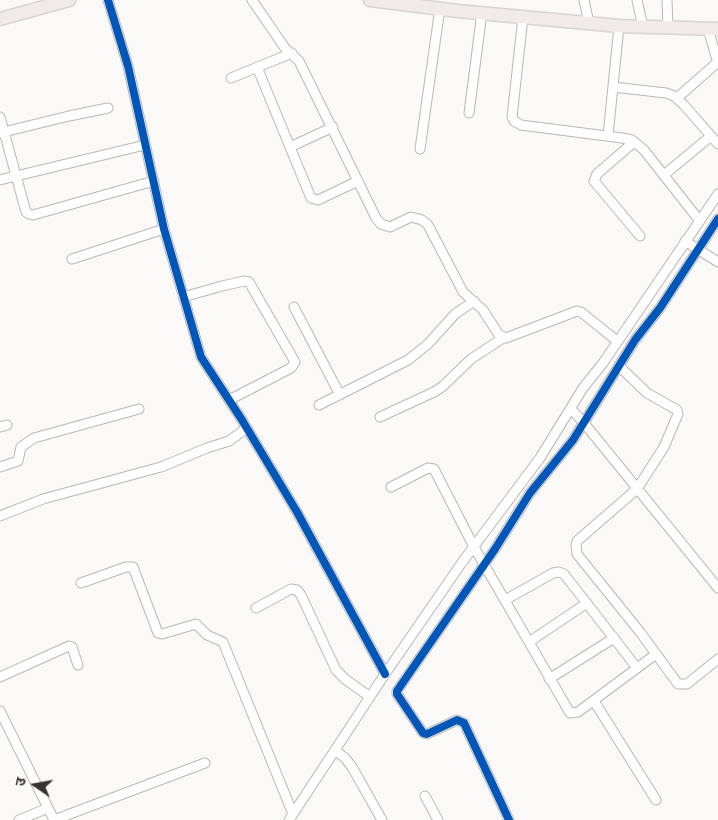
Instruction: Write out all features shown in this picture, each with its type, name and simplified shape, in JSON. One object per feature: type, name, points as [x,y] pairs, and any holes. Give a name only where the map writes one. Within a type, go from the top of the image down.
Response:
[{"type":"main road","points":[[0,19],[69,0]]},
{"type":"main road","points":[[374,0],[619,26],[713,29]]},
{"type":"street","points":[[108,0],[128,66],[164,229],[201,357],[298,512],[385,674]]},
{"type":"street","points":[[252,0],[282,44],[299,61],[381,224],[390,227],[411,217],[417,217],[428,225],[460,288],[483,310],[499,335],[503,338]]},
{"type":"street","points":[[584,0],[589,23]]},
{"type":"street","points":[[637,0],[643,27]]},
{"type":"street","points":[[667,0],[668,27]]},
{"type":"street","points":[[420,149],[440,8]]},
{"type":"street","points":[[469,113],[482,12]]},
{"type":"street","points":[[523,17],[512,117],[514,121],[521,125],[622,138],[634,142],[644,150],[699,220]]},
{"type":"street","points":[[608,136],[619,26]]},
{"type":"street","points":[[677,98],[718,62],[713,29]]},
{"type":"street","points":[[231,78],[292,53]]},
{"type":"street","points":[[257,67],[313,200],[318,200],[358,181]]},
{"type":"street","points":[[613,86],[666,93],[677,98],[718,144]]},
{"type":"street","points":[[2,133],[108,108]]},
{"type":"street","points":[[0,117],[2,133],[26,212],[32,215],[154,181]]},
{"type":"street","points":[[290,147],[333,127]]},
{"type":"street","points":[[664,175],[711,136]]},
{"type":"street","points":[[634,142],[597,174],[594,181],[640,236]]},
{"type":"street","points":[[0,180],[145,145]]},
{"type":"street","points":[[509,820],[464,723],[457,720],[427,734],[423,733],[397,693],[479,556],[509,497],[540,458],[620,366],[636,340],[660,308],[692,246],[699,220],[718,194]]},
{"type":"street","points":[[291,817],[340,754],[370,697],[385,674],[561,456],[578,416],[617,341],[692,246],[718,219]]},
{"type":"street","points":[[72,259],[164,229]]},
{"type":"street","points":[[692,246],[718,262]]},
{"type":"street","points":[[183,297],[246,280],[250,282],[295,362],[294,367],[228,400]]},
{"type":"street","points":[[319,405],[408,360],[428,344],[455,314],[474,301]]},
{"type":"street","points":[[294,307],[340,395]]},
{"type":"street","points":[[380,417],[442,387],[471,359],[503,338],[577,311],[581,312],[617,341]]},
{"type":"street","points":[[620,366],[648,393],[678,412],[664,447],[637,489],[577,541],[577,554],[640,632],[676,682],[682,685],[687,684],[718,659]]},
{"type":"street","points":[[0,467],[18,461],[20,448],[34,438],[139,409]]},
{"type":"street","points":[[578,416],[718,588]]},
{"type":"street","points":[[0,516],[43,499],[168,465],[207,448],[229,441],[247,428]]},
{"type":"street","points":[[391,487],[428,468],[434,469],[479,556],[570,714],[578,712],[656,654]]},
{"type":"street","points":[[81,583],[126,567],[133,567],[158,633],[162,634],[196,624],[207,635],[222,642],[291,817]]},
{"type":"street","points":[[505,600],[553,573],[559,572],[567,577],[637,668]]},
{"type":"street","points":[[256,608],[291,590],[296,590],[301,595],[336,670],[370,697]]},
{"type":"street","points":[[529,642],[587,603]]},
{"type":"street","points":[[549,679],[614,638]]},
{"type":"street","points":[[0,677],[69,646],[72,647],[78,665]]},
{"type":"street","points":[[594,700],[656,800]]},
{"type":"street","points":[[0,711],[54,820],[205,763]]},
{"type":"street","points":[[340,754],[382,820]]},
{"type":"street","points":[[425,796],[438,820]]},
{"type":"street","points":[[19,820],[48,808]]},
{"type":"cycle path","points":[[108,0],[128,66],[164,229],[201,357],[242,420],[297,512],[385,674]]},
{"type":"cycle path","points":[[509,820],[464,723],[457,720],[427,734],[423,733],[397,694],[397,691],[495,549],[530,493],[573,440],[635,340],[660,308],[718,219]]}]
